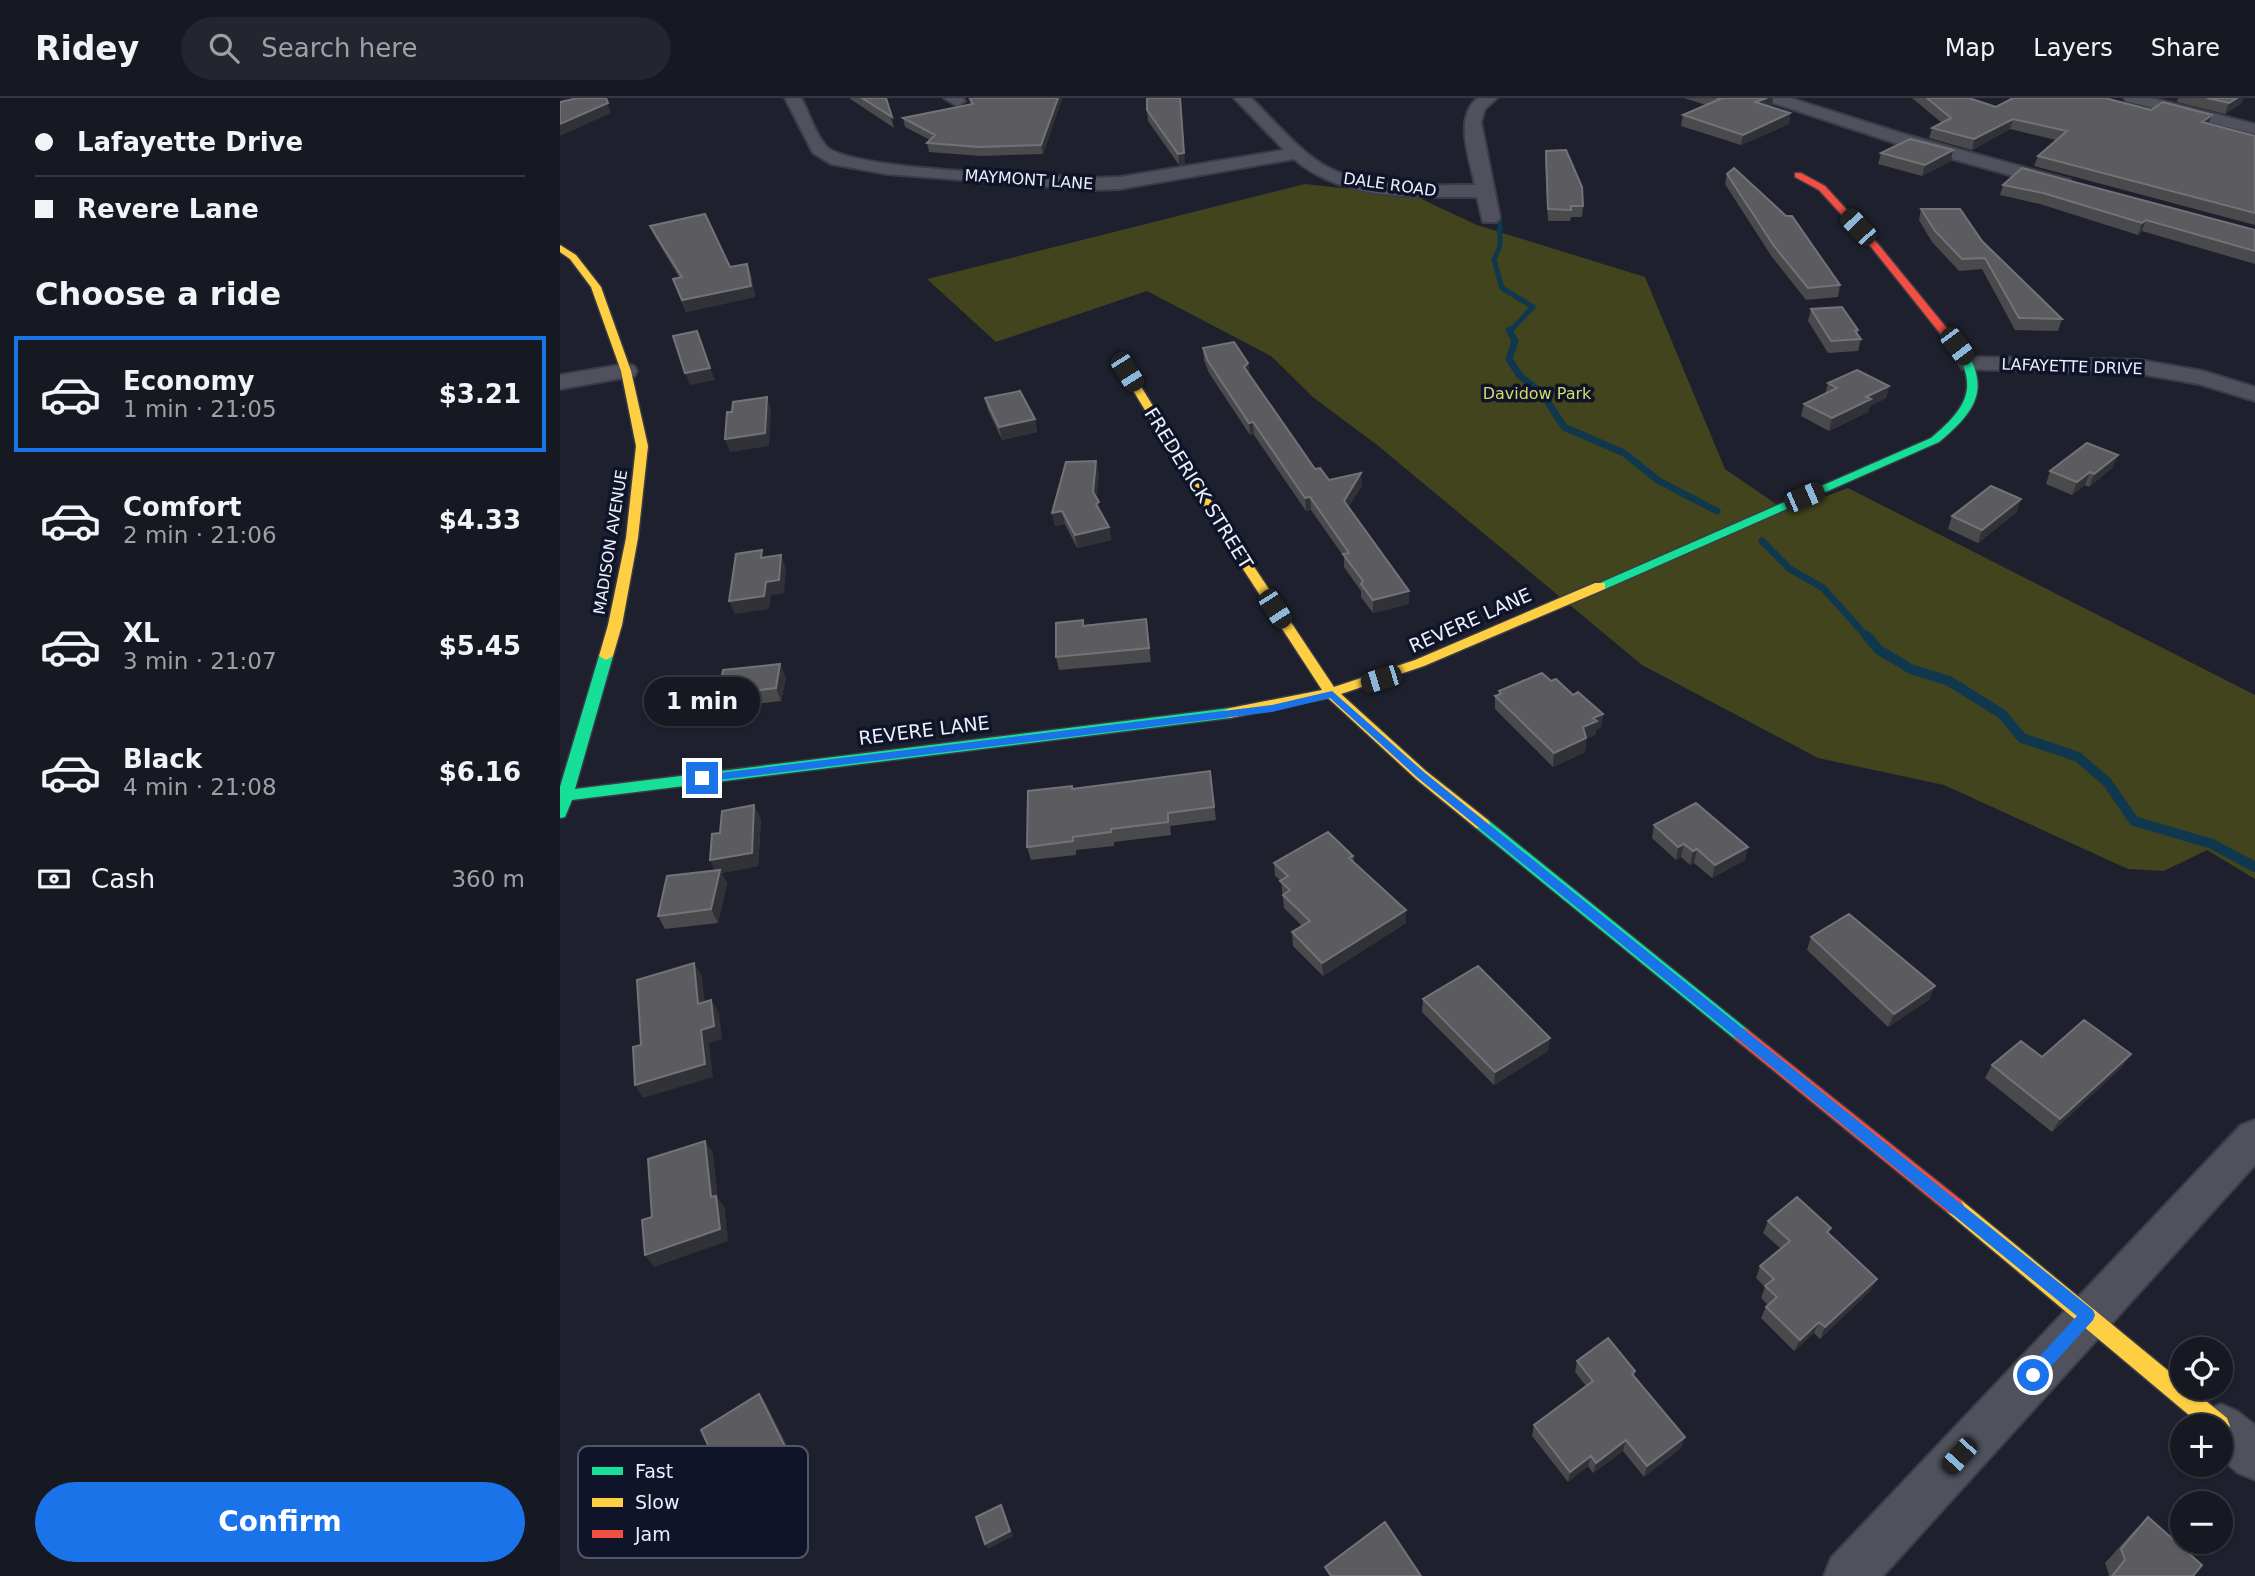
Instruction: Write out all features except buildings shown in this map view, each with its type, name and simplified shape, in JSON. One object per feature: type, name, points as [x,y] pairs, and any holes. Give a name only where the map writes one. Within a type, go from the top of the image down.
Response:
[{"type":"street","name":"MAYMONT LANE","points":[[793,98],[819,149],[837,160],[887,169],[1091,184],[1133,181],[1298,153]]},
{"type":"street","name":"DALE ROAD","points":[[1242,98],[1318,170],[1343,180],[1438,191],[1484,191]]},
{"type":"street","points":[[1489,98],[1477,107],[1472,122],[1490,218]]},
{"type":"street","points":[[1773,98],[1901,139],[2080,188]]},
{"type":"street","points":[[2132,98],[2255,130]]},
{"type":"street","points":[[1822,114],[1847,103]]},
{"type":"street","points":[[1798,175],[1822,188],[1858,227],[1970,364]]},
{"type":"street","name":"MADISON AVENUE","points":[[560,248],[573,257],[596,287],[626,371],[642,446],[632,538],[615,625],[560,813]]},
{"type":"street","name":"LAFAYETTE DRIVE","points":[[1970,364],[2140,367],[2203,378],[2255,394]]},
{"type":"street","name":"REVERE LANE","points":[[566,795],[1272,708],[1332,694],[1405,671],[1935,440],[1962,417],[1971,391],[1970,364]]},
{"type":"street","points":[[560,382],[626,371]]},
{"type":"street","name":"FREDERICK STREET","points":[[1127,372],[1219,523],[1332,694],[1422,775],[2088,1315],[2205,1414]]},
{"type":"street","points":[[1849,1576],[2255,1137]]},
{"type":"street","name":"FREDERICK STREET","points":[[2233,1438],[2255,1456]]},
{"type":"green space","name":"Davidow Park","points":[[1305,184],[1415,196],[1477,225],[1645,277],[1725,469],[1786,511],[1848,488],[2255,695],[2255,879],[2207,850],[2164,871],[2128,869],[1944,785],[1818,758],[1642,665],[1376,444],[1314,398],[1271,356],[1147,291],[996,342],[927,279]]},
{"type":"waterway","points":[[1500,222],[1500,246],[1494,260],[1502,288],[1533,307],[1510,331]]},
{"type":"waterway","points":[[1509,330],[1515,341],[1509,359],[1520,376],[1542,393],[1564,427],[1624,453],[1659,481],[1717,511]]},
{"type":"waterway","points":[[1762,541],[1790,569],[1823,588],[1868,638]]},
{"type":"waterway","points":[[1867,636],[1879,650],[1911,669],[1949,681],[2002,714],[2022,738],[2078,757],[2107,782],[2134,821],[2212,844],[2255,867]]},
{"type":"traffic: fast","points":[[1600,586],[1935,440],[1961,418],[1971,395],[1970,369],[1963,355]]},
{"type":"traffic: fast","points":[[560,813],[606,656]]},
{"type":"traffic: fast","points":[[566,795],[1230,713]]},
{"type":"traffic: fast","points":[[1482,824],[1742,1035]]},
{"type":"traffic: slow","points":[[560,248],[573,257],[596,287],[626,371],[642,446],[632,538],[615,625],[606,656]]},
{"type":"traffic: slow","points":[[1127,372],[1219,523],[1332,694],[1421,775],[1482,824]]},
{"type":"traffic: slow","points":[[1230,713],[1279,705],[1374,680],[1465,645],[1600,586]]},
{"type":"traffic: slow","points":[[1954,1206],[2205,1414]]},
{"type":"traffic: jam","points":[[1798,175],[1822,188],[1875,246],[1963,355]]},
{"type":"traffic: jam","points":[[1742,1035],[1954,1206]]},
{"type":"route","points":[[702,778],[1272,708],[1332,694],[1422,775],[2088,1315],[2033,1375]]}]
